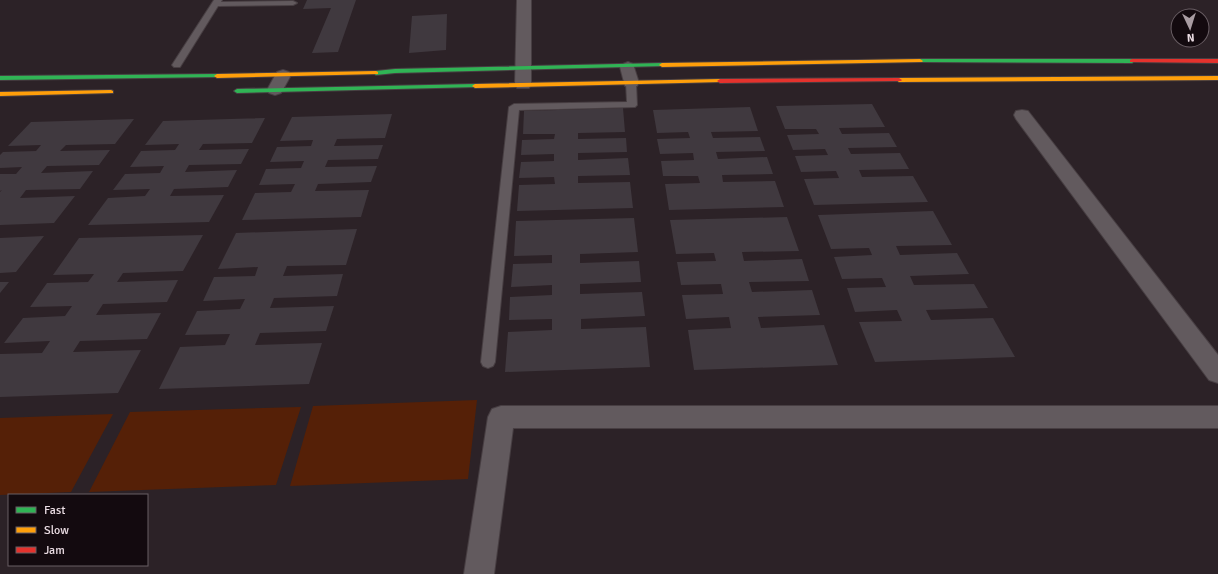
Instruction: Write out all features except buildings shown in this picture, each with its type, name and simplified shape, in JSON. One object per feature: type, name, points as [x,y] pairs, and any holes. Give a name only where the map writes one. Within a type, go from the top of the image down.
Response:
[{"type":"street","points":[[523,85],[524,0]]},
{"type":"street","points":[[0,78],[283,75],[522,68],[868,61],[1218,61]]},
{"type":"street","points":[[628,67],[631,83]]},
{"type":"street","points":[[275,90],[283,75]]},
{"type":"street","points":[[228,91],[996,78],[1218,78]]},
{"type":"street","points":[[0,94],[119,92]]},
{"type":"street","points":[[1022,115],[1218,373]]},
{"type":"street","points":[[479,574],[500,417],[1218,417]]},
{"type":"lane","points":[[177,65],[217,2],[293,3]]},
{"type":"lane","points":[[488,362],[514,107],[632,105],[631,83]]},
{"type":"shaded area","points":[[477,400],[468,479],[290,486],[313,406]]},
{"type":"shaded area","points":[[301,407],[276,485],[89,492],[130,412]]},
{"type":"shaded area","points":[[113,414],[71,492],[0,495],[0,418]]},
{"type":"traffic: fast","points":[[920,61],[1132,61]]},
{"type":"traffic: fast","points":[[376,73],[395,71],[662,65]]},
{"type":"traffic: fast","points":[[0,78],[217,76]]},
{"type":"traffic: fast","points":[[237,91],[475,86]]},
{"type":"traffic: slow","points":[[662,65],[920,61]]},
{"type":"traffic: slow","points":[[217,76],[376,73]]},
{"type":"traffic: slow","points":[[899,80],[1218,78]]},
{"type":"traffic: slow","points":[[475,86],[720,81]]},
{"type":"traffic: slow","points":[[0,94],[111,92]]},
{"type":"traffic: jam","points":[[1132,61],[1218,61]]},
{"type":"traffic: jam","points":[[720,81],[899,80]]}]
